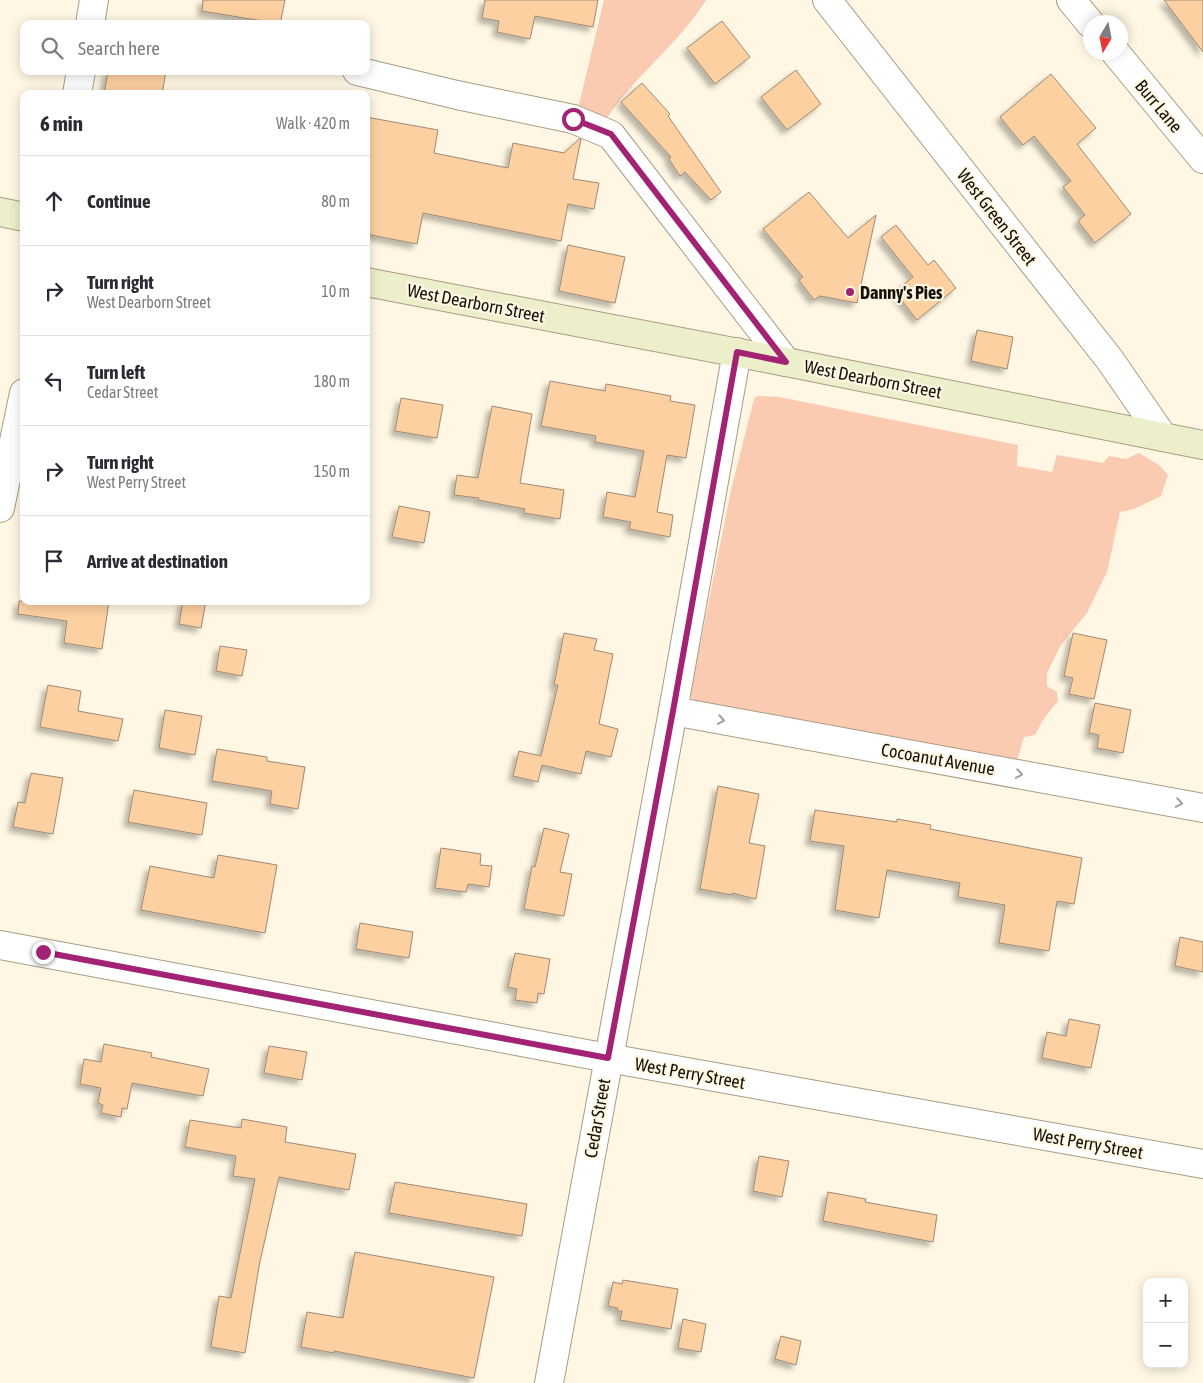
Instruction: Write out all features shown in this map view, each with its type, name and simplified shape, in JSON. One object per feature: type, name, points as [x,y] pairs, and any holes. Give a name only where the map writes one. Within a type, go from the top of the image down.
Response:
[{"type":"street","name":"West Green Street","points":[[827,0],[1110,360],[1163,437]]},
{"type":"street","points":[[1071,0],[1083,15]]},
{"type":"street","name":"Burr Lane","points":[[1122,60],[1203,159]]},
{"type":"street","points":[[370,74],[457,95],[573,119],[611,134],[786,362]]},
{"type":"street","points":[[78,90],[80,75]]},
{"type":"street","points":[[0,212],[20,216]]},
{"type":"street","name":"West Dearborn Street","points":[[370,283],[737,352],[1203,445]]},
{"type":"street","name":"Cedar Street","points":[[549,1383],[737,352]]},
{"type":"street","points":[[0,508],[20,412]]},
{"type":"street","name":"Cocoanut Avenue","points":[[673,711],[1203,808]]},
{"type":"street","name":"West Perry Street","points":[[0,944],[608,1058],[1203,1164]]},
{"type":"shaded area","points":[[604,0],[706,0],[682,32],[629,89],[605,121],[577,113]]},
{"type":"shaded area","points":[[757,396],[779,397],[1018,445],[1017,466],[1052,472],[1057,455],[1103,463],[1109,456],[1126,459],[1139,453],[1159,465],[1168,475],[1161,496],[1134,509],[1120,512],[1107,572],[1087,613],[1061,645],[1047,673],[1047,686],[1057,692],[1058,702],[1045,717],[1035,735],[1024,737],[1015,768],[696,705],[690,695],[731,490],[754,399]]},
{"type":"building","points":[[203,0],[285,0],[281,20],[256,20],[202,11]]},
{"type":"building","points":[[485,0],[598,0],[593,27],[535,16],[530,39],[497,32],[499,21],[482,18]]},
{"type":"building","points":[[1164,0],[1203,0],[1203,52]]},
{"type":"building","points":[[722,21],[750,57],[715,84],[687,48]]},
{"type":"building","points":[[796,70],[821,104],[787,130],[761,97]]},
{"type":"building","points":[[1051,74],[1096,128],[1077,144],[1131,214],[1095,243],[1078,221],[1085,215],[1063,187],[1071,181],[1034,136],[1023,145],[1000,117]]},
{"type":"building","points":[[107,75],[165,75],[163,90],[105,90]]},
{"type":"building","points":[[642,83],[670,114],[668,116],[721,192],[711,200],[685,172],[680,176],[669,159],[671,157],[621,102]]},
{"type":"building","points":[[370,118],[438,130],[434,153],[508,168],[513,143],[564,153],[581,139],[573,179],[599,183],[594,209],[568,204],[561,241],[423,213],[417,244],[370,235]]},
{"type":"building","points":[[809,192],[848,238],[876,215],[857,303],[820,296],[814,300],[799,280],[803,277],[763,229]]},
{"type":"building","points":[[896,225],[928,265],[934,260],[956,288],[917,320],[895,292],[913,277],[881,237]]},
{"type":"building","points":[[568,245],[625,257],[615,303],[559,291]]},
{"type":"building","points":[[977,330],[1013,337],[1007,369],[971,361]]},
{"type":"building","points":[[550,381],[605,391],[606,384],[671,396],[670,401],[695,405],[686,458],[667,455],[657,512],[673,515],[670,537],[629,529],[631,522],[603,517],[607,492],[635,497],[644,451],[595,442],[596,436],[541,426]]},
{"type":"building","points":[[401,398],[443,405],[437,438],[395,431]]},
{"type":"building","points":[[492,406],[532,414],[520,483],[564,490],[560,519],[524,513],[525,509],[478,500],[479,498],[454,495],[457,475],[478,478]]},
{"type":"building","points":[[399,506],[430,512],[424,543],[392,537]]},
{"type":"building","points":[[19,601],[20,605],[108,605],[102,649],[64,643],[67,621],[18,614]]},
{"type":"building","points":[[182,605],[205,605],[201,628],[179,624]]},
{"type":"building","points":[[564,633],[597,639],[594,650],[613,654],[599,724],[618,729],[611,757],[586,751],[581,774],[542,765],[538,782],[513,776],[519,751],[541,756],[558,685],[554,685]]},
{"type":"building","points":[[1073,633],[1107,640],[1094,699],[1069,694],[1073,678],[1064,676]]},
{"type":"building","points":[[220,646],[247,650],[242,676],[216,671]]},
{"type":"building","points":[[48,685],[81,691],[78,711],[123,719],[118,741],[40,727]]},
{"type":"building","points":[[1095,703],[1131,710],[1123,753],[1097,748],[1099,735],[1089,733]]},
{"type":"building","points":[[165,710],[202,716],[195,755],[159,748]]},
{"type":"building","points":[[217,749],[267,757],[267,761],[305,767],[298,809],[270,804],[272,791],[212,781]]},
{"type":"building","points":[[31,773],[63,778],[53,834],[13,827],[18,802],[25,803]]},
{"type":"building","points":[[718,786],[759,794],[749,843],[765,846],[756,899],[732,893],[732,895],[700,889]]},
{"type":"building","points":[[134,790],[207,803],[202,835],[128,822]]},
{"type":"building","points":[[815,810],[897,822],[897,819],[931,825],[930,829],[1082,858],[1074,904],[1057,901],[1049,951],[999,943],[1005,905],[958,897],[960,883],[887,870],[879,918],[835,910],[844,846],[810,841]]},
{"type":"building","points":[[544,828],[569,834],[560,872],[572,874],[564,916],[524,909],[532,866],[535,867]]},
{"type":"building","points":[[441,848],[481,854],[480,865],[492,866],[489,887],[468,884],[466,892],[435,888]]},
{"type":"building","points":[[218,855],[277,865],[265,933],[141,910],[150,866],[214,878]]},
{"type":"building","points":[[360,923],[413,932],[409,958],[356,949]]},
{"type":"building","points":[[1180,937],[1203,942],[1203,972],[1175,966]]},
{"type":"building","points":[[515,953],[550,959],[544,994],[538,993],[537,1003],[515,1000],[517,989],[508,987]]},
{"type":"building","points":[[1069,1019],[1100,1025],[1091,1068],[1042,1058],[1047,1032],[1066,1036]]},
{"type":"building","points":[[104,1044],[152,1053],[151,1057],[209,1069],[203,1096],[132,1083],[127,1109],[122,1108],[121,1117],[101,1113],[103,1105],[98,1103],[101,1088],[80,1084],[84,1059],[101,1062]]},
{"type":"building","points":[[269,1046],[307,1052],[302,1080],[264,1073]]},
{"type":"building","points":[[242,1119],[287,1127],[285,1142],[356,1154],[349,1190],[279,1177],[259,1266],[245,1353],[211,1347],[219,1296],[231,1298],[255,1179],[233,1176],[236,1156],[185,1147],[190,1120],[241,1128]]},
{"type":"building","points":[[759,1156],[789,1161],[782,1197],[753,1191]]},
{"type":"building","points":[[395,1182],[527,1204],[522,1236],[389,1213]]},
{"type":"building","points":[[828,1192],[866,1199],[865,1202],[937,1215],[933,1242],[823,1221]]},
{"type":"building","points":[[355,1252],[494,1277],[474,1378],[334,1351],[334,1353],[301,1347],[307,1312],[343,1318]]},
{"type":"building","points":[[623,1280],[678,1289],[671,1329],[620,1320],[622,1311],[617,1311],[618,1308],[608,1306],[613,1282],[622,1284]]},
{"type":"building","points":[[683,1319],[706,1324],[701,1352],[678,1348]]},
{"type":"building","points":[[781,1336],[801,1341],[796,1365],[775,1359]]},
{"type":"place","name":"Danny's Pies","points":[[850,292]]},
{"type":"route","points":[[43,952],[608,1058],[673,711],[737,352],[786,362],[611,134],[573,119]]}]
